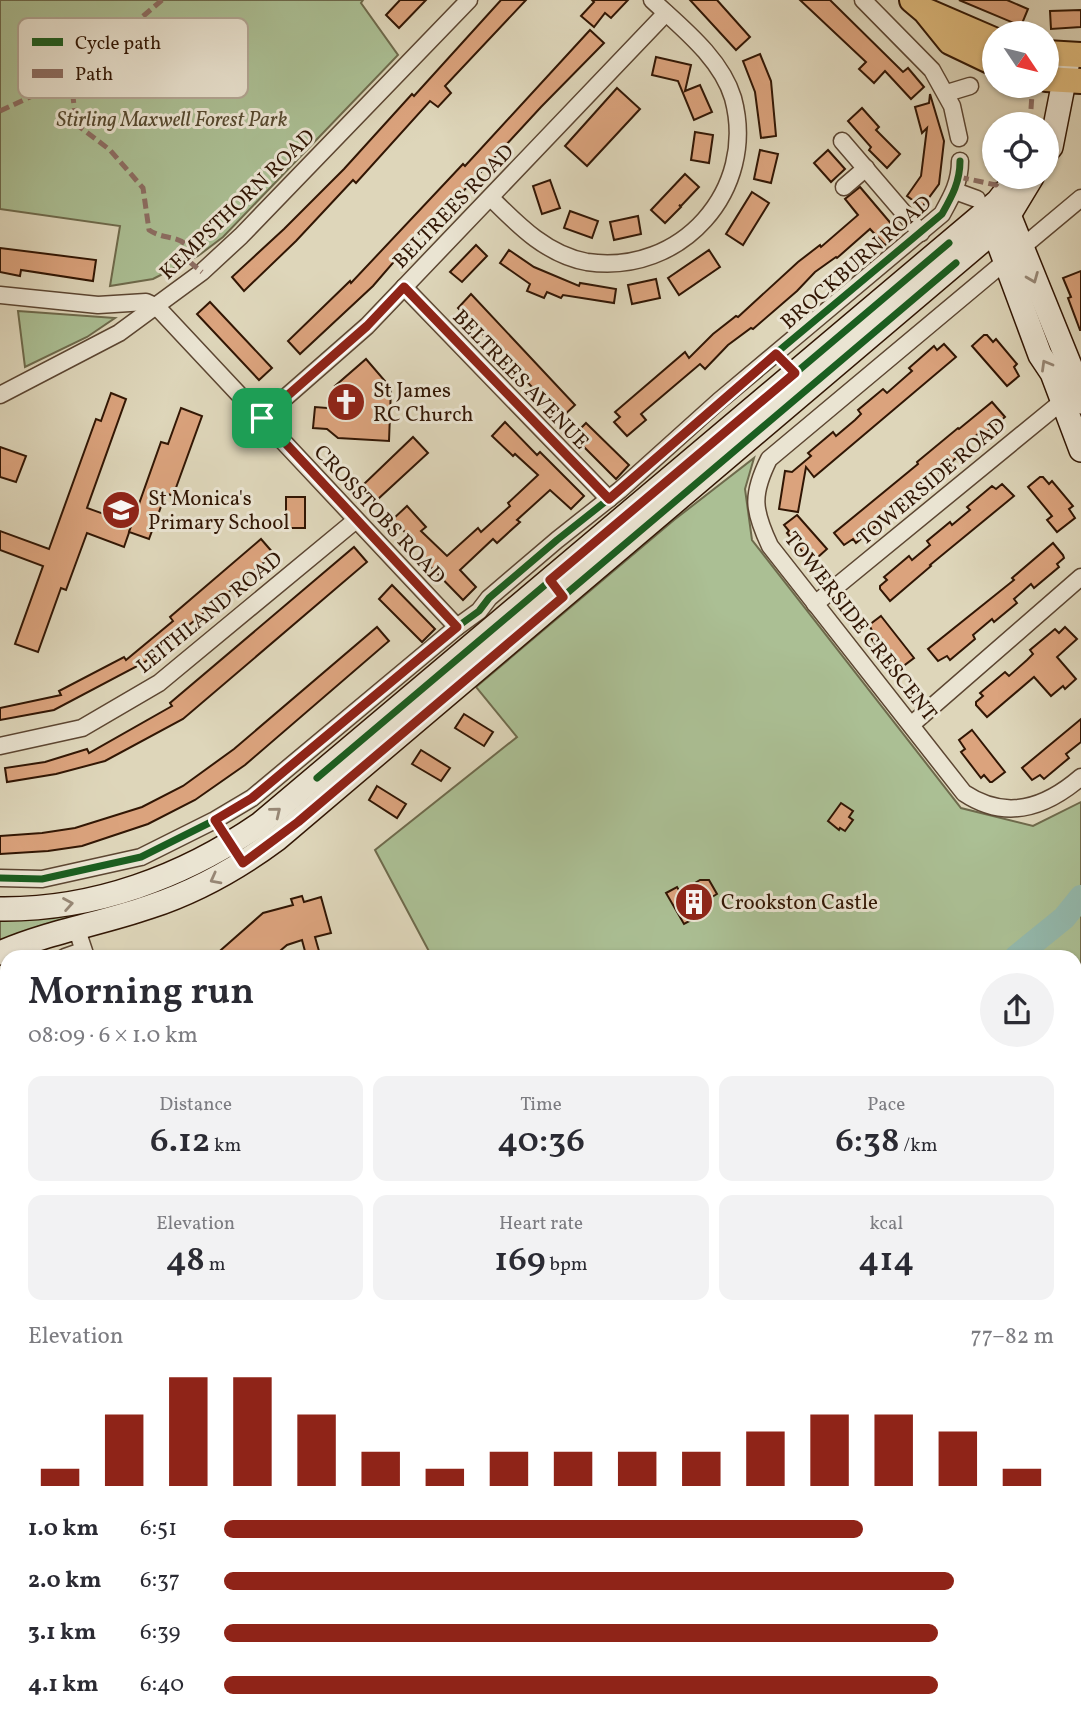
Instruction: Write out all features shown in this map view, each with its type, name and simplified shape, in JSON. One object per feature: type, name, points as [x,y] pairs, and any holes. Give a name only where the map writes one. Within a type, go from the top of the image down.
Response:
[{"type":"main road","points":[[919,5],[982,34]]},
{"type":"main road","points":[[919,5],[950,41],[982,57]]},
{"type":"street","name":"KEMPSTHORN ROAD","points":[[0,395],[119,333],[202,272],[241,236],[469,0]]},
{"type":"street","points":[[491,198],[527,233],[544,245],[586,261],[638,261],[664,252],[686,239],[707,219],[733,171],[737,125],[733,97],[721,72],[705,52],[652,0]]},
{"type":"street","points":[[863,0],[932,70],[952,106],[958,138]]},
{"type":"street","name":"BELTREES ROAD","points":[[262,418],[367,326],[666,13]]},
{"type":"street","points":[[1056,112],[1064,54]]},
{"type":"street","points":[[1047,112],[1061,80]]},
{"type":"street","points":[[947,93],[970,86]]},
{"type":"street","points":[[842,141],[921,233]]},
{"type":"street","name":"BROCKBURN ROAD","points":[[0,878],[42,879],[141,857],[252,798],[479,611],[489,598],[556,540],[609,499],[921,233],[942,214],[955,191],[960,161]]},
{"type":"street","points":[[844,187],[866,169]]},
{"type":"street","name":"BROCKBURN ROAD","points":[[556,589],[795,373],[992,212],[1008,189]]},
{"type":"street","name":"BROCKBURN ROAD","points":[[8,950],[172,899],[238,853],[276,812],[556,589],[1018,189]]},
{"type":"street","points":[[955,191],[992,212],[1014,254],[1040,355],[1073,398],[1081,450]]},
{"type":"street","name":"TOWERSIDE CRESCENT","points":[[1081,198],[769,459],[760,477],[756,501],[757,519],[770,546],[964,793],[979,803],[1017,808],[1040,805],[1065,792],[1081,777]]},
{"type":"street","name":"BELTREES AVENUE","points":[[404,287],[609,499]]},
{"type":"street","points":[[0,295],[98,305],[146,302],[157,307]]},
{"type":"street","name":"CROSSTOBS ROAD","points":[[157,307],[457,627]]},
{"type":"street","points":[[776,354],[795,373]]},
{"type":"street","name":"TOWERSIDE ROAD","points":[[815,604],[1073,398]]},
{"type":"street","name":"LEITHLAND ROAD","points":[[0,746],[82,728],[159,683],[356,520]]},
{"type":"street","points":[[911,725],[1081,577]]},
{"type":"street","points":[[215,820],[238,853]]},
{"type":"street","name":"BROCKBURN ROAD","points":[[0,909],[67,904],[127,891],[238,853]]},
{"type":"street","points":[[76,927],[83,950]]},
{"type":"green space","name":"Stirling Maxwell Forest Park","points":[[0,0],[363,0],[361,3],[398,55],[223,237],[198,256],[153,279],[110,286],[120,226],[0,209]]},
{"type":"green space","points":[[18,311],[115,318],[87,337],[25,367]]},
{"type":"green space","points":[[754,458],[745,489],[752,540],[961,808],[1033,826],[1081,802],[1081,950],[428,950],[375,850],[517,737],[476,687],[674,520]]},
{"type":"green space","points":[[226,857],[229,860],[169,892],[0,945],[0,918]]},
{"type":"building","points":[[400,0],[426,0],[399,28],[386,15]]},
{"type":"building","points":[[501,0],[526,0],[445,86],[451,93],[438,107],[430,101],[356,183],[353,180],[244,291],[232,277],[344,169]]},
{"type":"building","points":[[592,0],[628,0],[611,18],[605,13],[594,27],[581,16],[594,2]]},
{"type":"building","points":[[690,0],[717,0],[750,37],[736,50]]},
{"type":"building","points":[[800,0],[830,0],[903,72],[908,68],[924,87],[911,99],[885,71],[874,83],[859,69],[866,62]]},
{"type":"building","points":[[959,0],[1007,0],[1028,9],[1023,21],[1009,21]]},
{"type":"building","points":[[1081,10],[1081,27],[1059,28],[1059,21],[1051,21],[1050,11]]},
{"type":"building","points":[[590,30],[604,43],[457,198],[423,228],[373,286],[300,354],[288,341],[350,281],[351,283],[463,164],[465,166]]},
{"type":"building","points":[[760,54],[771,81],[776,136],[761,138],[755,92],[743,61]]},
{"type":"building","points":[[656,57],[691,65],[685,91],[700,85],[712,112],[694,120],[678,81],[652,75]]},
{"type":"building","points":[[617,88],[640,109],[587,166],[565,146]]},
{"type":"building","points":[[930,94],[944,141],[939,184],[922,207],[907,196],[921,176],[927,128],[922,133],[915,107],[929,103]]},
{"type":"building","points":[[862,108],[879,127],[876,130],[900,154],[887,168],[869,150],[871,147],[848,121]]},
{"type":"building","points":[[695,132],[713,135],[709,163],[691,160]]},
{"type":"building","points":[[760,150],[778,154],[771,183],[754,179]]},
{"type":"building","points":[[828,150],[845,169],[831,182],[814,163]]},
{"type":"building","points":[[685,174],[699,187],[679,205],[681,207],[665,223],[651,210]]},
{"type":"building","points":[[550,180],[560,208],[542,214],[533,186]]},
{"type":"building","points":[[860,187],[899,233],[885,245],[870,229],[837,258],[815,272],[753,329],[728,345],[705,369],[700,364],[641,414],[646,420],[627,436],[614,422],[620,417],[615,412],[685,352],[689,358],[713,334],[738,317],[798,262],[820,245],[821,247],[858,215],[845,199]]},
{"type":"building","points":[[752,192],[769,203],[743,245],[726,234]]},
{"type":"building","points":[[570,211],[598,221],[592,238],[564,228]]},
{"type":"building","points":[[638,216],[641,234],[614,240],[610,222]]},
{"type":"building","points":[[476,245],[487,256],[462,282],[450,272]]},
{"type":"building","points":[[0,248],[96,260],[93,281],[21,270],[20,276],[0,272]]},
{"type":"building","points":[[509,250],[534,267],[579,286],[580,283],[616,289],[614,303],[563,295],[561,298],[547,292],[544,298],[527,291],[530,284],[500,263]]},
{"type":"building","points":[[709,250],[720,267],[679,295],[668,278]]},
{"type":"building","points":[[1081,271],[1081,330],[1080,330],[1063,278]]},
{"type":"building","points":[[656,279],[660,298],[632,304],[628,285]]},
{"type":"building","points":[[471,294],[575,405],[561,418],[458,308]]},
{"type":"building","points":[[210,302],[272,368],[259,380],[197,314]]},
{"type":"building","points":[[984,335],[993,342],[996,339],[1017,364],[1014,367],[1019,376],[1007,386],[972,346]]},
{"type":"building","points":[[944,344],[956,357],[814,477],[806,467],[798,512],[779,509],[785,471],[792,472],[811,456],[808,453],[833,432],[836,436],[855,420],[861,414],[858,410],[883,389],[887,393],[912,371],[909,368],[934,346],[937,350]]},
{"type":"building","name":"St James RC Church","points":[[366,359],[391,388],[389,441],[338,438],[327,429],[313,428],[315,407],[327,408],[341,394],[335,386]]},
{"type":"building","points":[[111,393],[126,399],[87,508],[132,524],[124,547],[87,533],[66,590],[61,588],[38,652],[15,644],[43,566],[0,550],[0,531],[49,549],[96,419],[101,421]]},
{"type":"building","points":[[992,402],[1005,417],[982,436],[979,433],[961,448],[964,451],[939,473],[936,469],[918,483],[921,487],[878,519],[881,522],[856,543],[853,539],[844,545],[834,533]]},
{"type":"building","points":[[181,408],[202,416],[173,496],[166,493],[149,539],[129,532],[161,442],[168,444]]},
{"type":"building","points":[[505,422],[537,455],[540,452],[584,496],[571,509],[550,490],[517,520],[520,522],[497,543],[493,539],[460,570],[476,587],[463,600],[421,557],[424,553],[393,519],[407,506],[426,527],[421,531],[447,556],[478,528],[481,532],[510,506],[508,503],[538,475],[492,436]]},
{"type":"building","points":[[586,423],[629,465],[616,479],[573,436]]},
{"type":"building","points":[[413,437],[428,453],[378,499],[364,484]]},
{"type":"building","points":[[0,447],[26,456],[16,482],[0,477]]},
{"type":"building","points":[[1040,477],[1049,484],[1052,481],[1073,506],[1069,509],[1075,518],[1057,532],[1047,520],[1052,516],[1028,487]]},
{"type":"building","points":[[1002,484],[1014,496],[890,601],[880,589],[887,580],[884,577],[909,556],[912,560],[930,545],[927,541],[970,510],[967,507],[992,486],[996,489]]},
{"type":"building","points":[[286,497],[305,497],[305,528],[286,528]]},
{"type":"building","points":[[797,515],[827,549],[818,557],[813,551],[806,556],[787,533],[789,531],[784,525]]},
{"type":"building","points":[[261,539],[274,554],[145,662],[54,710],[0,720],[0,708],[61,695],[59,691],[124,657],[126,660],[173,621],[170,617]]},
{"type":"building","points":[[1053,543],[1064,558],[1057,564],[1059,567],[1034,588],[1031,584],[1014,599],[1017,603],[973,635],[975,639],[950,660],[947,656],[938,661],[928,649],[1014,580],[1012,578]]},
{"type":"building","points":[[354,547],[367,562],[183,719],[105,761],[56,774],[7,782],[5,768],[45,762],[87,749],[89,753],[172,706],[170,703]]},
{"type":"building","points":[[392,585],[435,629],[422,642],[379,599]]},
{"type":"building","points":[[881,616],[914,658],[902,667],[899,668],[894,661],[890,663],[870,637],[874,634],[869,625]]},
{"type":"building","points":[[377,627],[389,641],[245,765],[195,800],[148,824],[82,846],[0,854],[0,836],[75,828],[142,807],[183,786],[234,749]]},
{"type":"building","points":[[1065,627],[1077,639],[1057,657],[1076,679],[1051,696],[1034,677],[987,717],[976,705],[983,696],[980,693],[1005,672],[1009,676],[1033,654],[1030,650],[1055,629],[1059,633]]},
{"type":"building","points":[[464,714],[493,732],[484,746],[455,728]]},
{"type":"building","points":[[1081,719],[1081,742],[1066,754],[1069,758],[1044,779],[1040,775],[1032,780],[1022,768]]},
{"type":"building","points":[[972,730],[1005,772],[992,782],[984,775],[981,778],[961,752],[965,749],[959,740]]},
{"type":"building","points":[[421,750],[450,768],[441,781],[412,764]]},
{"type":"building","points":[[377,786],[406,804],[397,818],[369,800]]},
{"type":"building","points":[[841,803],[853,811],[849,817],[853,820],[845,831],[840,828],[839,830],[828,821]]},
{"type":"building","name":"Crookston Castle","points":[[700,880],[709,880],[717,894],[712,897],[712,902],[699,910],[697,917],[684,924],[666,893],[677,887],[680,892]]},
{"type":"building","points":[[302,896],[304,902],[321,897],[331,933],[315,937],[319,950],[305,950],[302,940],[281,950],[221,950],[263,913],[293,905],[291,899]]},
{"type":"waterway","points":[[1025,950],[1064,918],[1081,897]]},
{"type":"marked path","points":[[141,18],[162,0]]},
{"type":"marked path","points":[[0,111],[28,98]]},
{"type":"marked path","points":[[73,98],[76,124],[110,150],[143,188],[149,230],[179,240],[189,247],[191,263],[202,272]]},
{"type":"marked path","points":[[1031,112],[1032,98]]},
{"type":"marked path","points":[[959,177],[982,182]]},
{"type":"cycle path","points":[[0,878],[42,879],[141,857],[252,798],[479,611],[489,598],[620,490],[719,401],[942,214],[957,182],[960,161]]},
{"type":"cycle path","points":[[317,778],[949,243]]},
{"type":"cycle path","points":[[553,605],[956,263]]},
{"type":"place","name":"St James RC Church","points":[[346,402]]},
{"type":"place","name":"St Monica's Primary School","points":[[121,510]]},
{"type":"place","name":"Crookston Castle","points":[[694,902]]},
{"type":"route","points":[[404,287],[609,499],[776,354],[795,373],[550,580],[563,597],[298,822],[243,863],[215,820],[252,798],[457,627],[262,418],[367,326],[404,287]]}]
